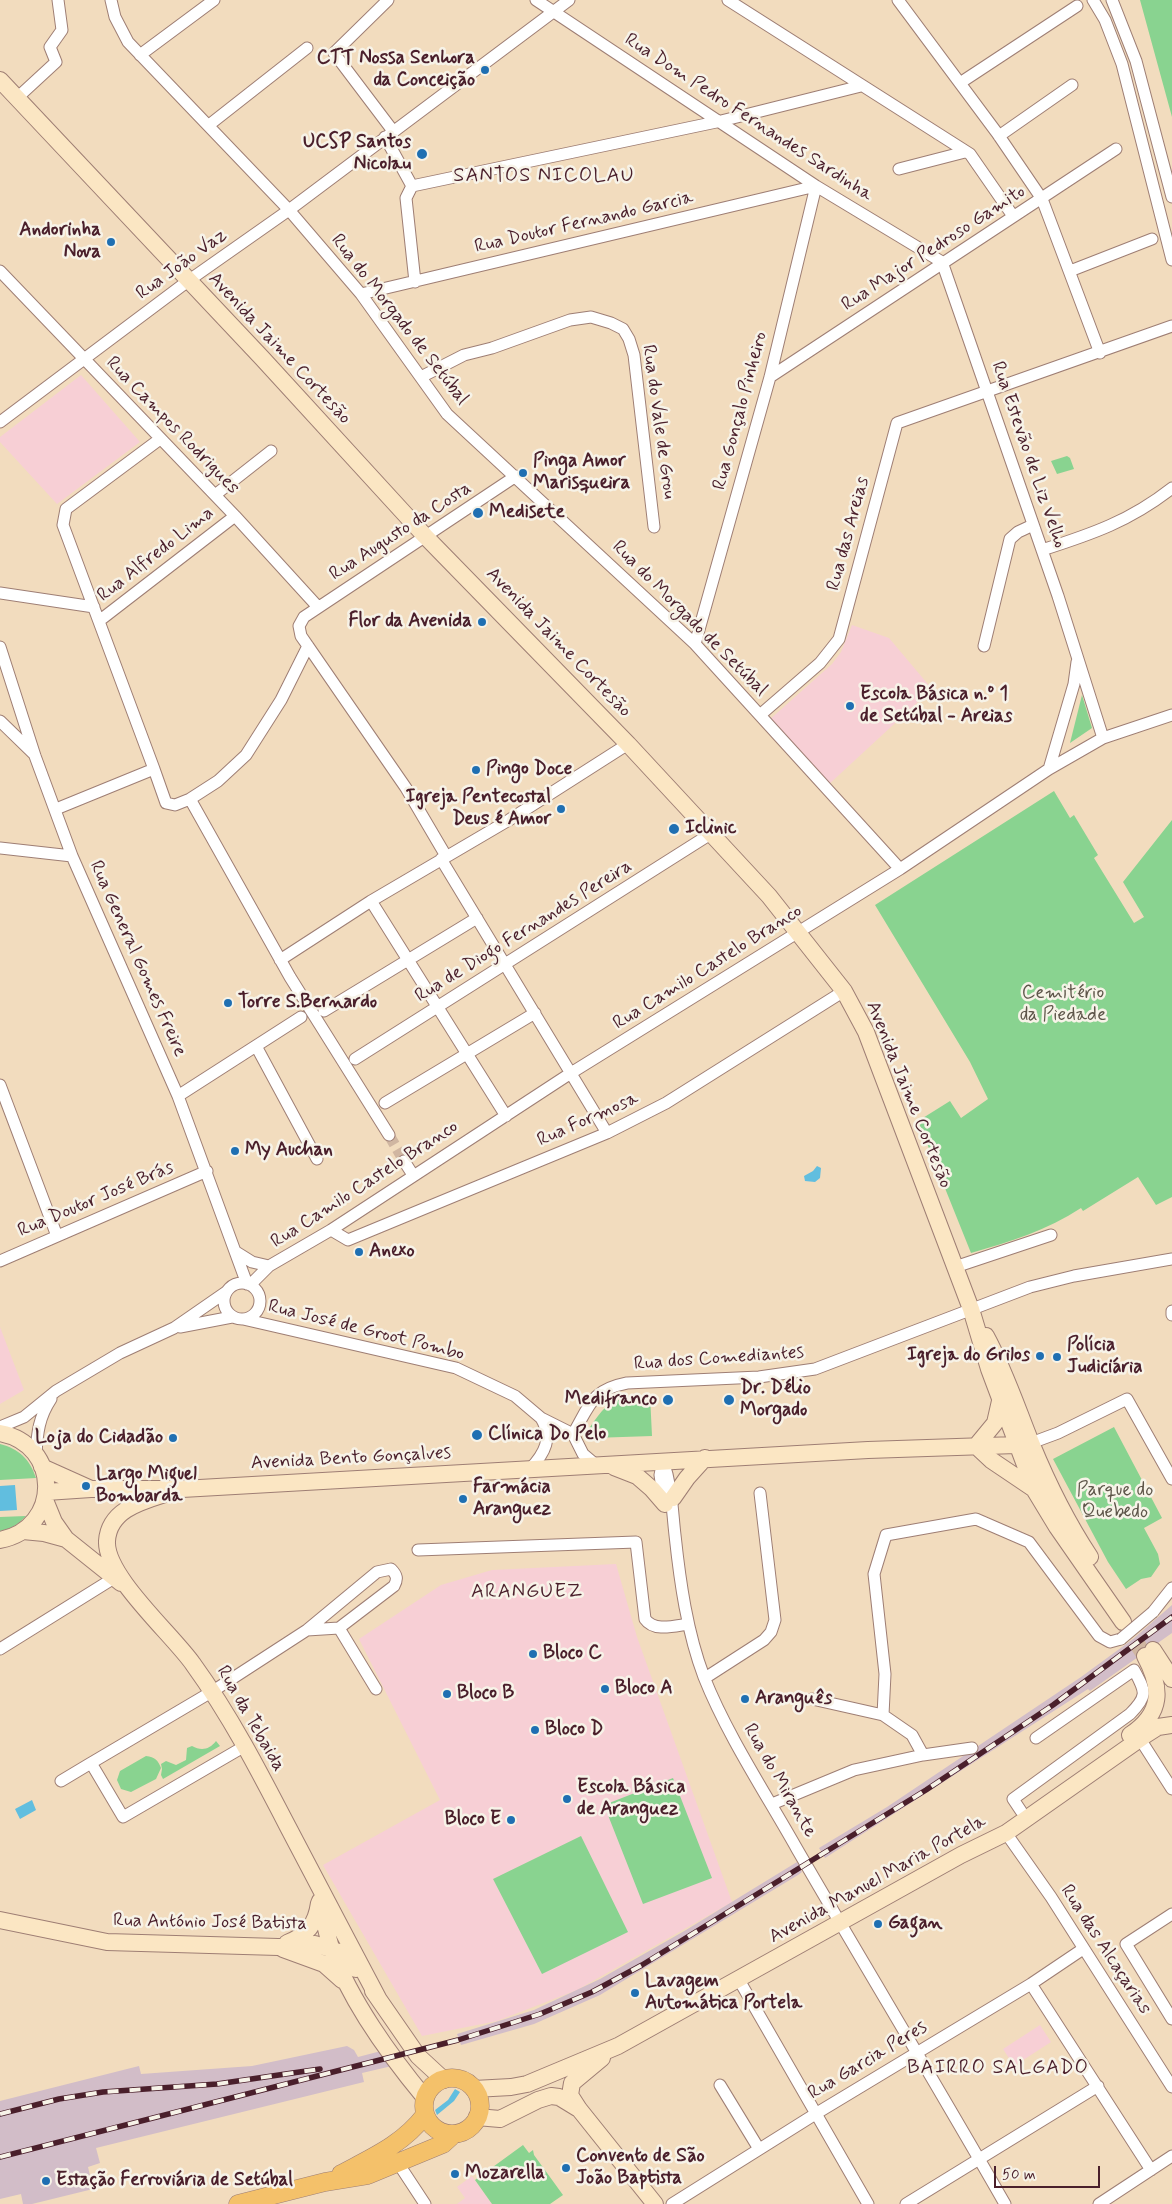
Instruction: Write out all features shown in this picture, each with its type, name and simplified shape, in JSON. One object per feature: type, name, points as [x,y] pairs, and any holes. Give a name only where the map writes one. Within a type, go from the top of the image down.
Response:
[{"type":"main road","name":"Avenida Jaime Cortesão","points":[[6,90],[188,281],[426,536],[628,744],[712,834],[798,932],[844,991],[866,1032],[972,1309],[1000,1401],[1024,1444],[1066,1518],[1127,1620],[1057,1527],[1034,1490],[1024,1444],[1002,1365],[972,1309]]},
{"type":"main road","points":[[1000,1401],[994,1423],[976,1446],[991,1460],[1034,1490]]},
{"type":"main road","points":[[0,1434],[21,1441],[39,1461],[92,1489]]},
{"type":"main road","name":"Avenida Bento Gonçalves","points":[[182,1488],[704,1458],[1024,1444]]},
{"type":"main road","points":[[603,1465],[636,1476],[669,1501],[704,1458]]},
{"type":"main road","points":[[39,1461],[46,1482],[46,1496],[54,1522],[66,1539],[129,1589]]},
{"type":"main road","points":[[46,1496],[92,1489],[182,1488]]},
{"type":"main road","points":[[129,1589],[110,1554],[107,1542],[110,1530],[122,1511],[143,1501],[182,1488]]},
{"type":"main road","points":[[0,1540],[23,1531],[39,1514],[46,1496]]},
{"type":"main road","points":[[23,1531],[44,1533],[66,1539]]},
{"type":"main road","name":"Rua da Tebaida","points":[[129,1589],[192,1661],[212,1691],[246,1746],[316,1882]]},
{"type":"main road","points":[[961,1855],[1135,1732],[1150,1716],[1156,1705],[1157,1682],[1149,1653],[1172,1679]]},
{"type":"main road","name":"Avenida Manuel Maria Portela","points":[[474,2089],[527,2084],[555,2070],[618,2046],[961,1855],[1006,1833],[1143,1736],[1158,1727],[1172,1725]]},
{"type":"main road","name":"Rua António José Batista","points":[[316,1882],[331,1948],[348,1987],[425,2106]]},
{"type":"main road","name":"Rua António José Batista","points":[[316,1882],[378,1998]]},
{"type":"main road","points":[[278,1947],[299,1938],[308,1931],[317,1916],[320,1900]]},
{"type":"main road","name":"Rua António José Batista","points":[[0,1920],[107,1942],[278,1947],[315,1944],[331,1948],[350,1962],[378,1998]]},
{"type":"main road","points":[[278,1947],[324,1964],[348,1987]]},
{"type":"main road","points":[[378,1998],[418,2056],[444,2080]]},
{"type":"main road","name":"Avenida Manuel Maria Portela","points":[[579,2109],[570,2095],[572,2083],[618,2046]]},
{"type":"main road","points":[[238,2204],[325,2182],[368,2175],[422,2151],[443,2144],[454,2134],[470,2128],[477,2117],[479,2100],[474,2089],[457,2079],[444,2080],[431,2087],[425,2106],[414,2129],[394,2147],[325,2182]]},
{"type":"main road","points":[[477,2117],[500,2119],[538,2100],[552,2096],[559,2097],[579,2109],[655,2204]]},
{"type":"main road","points":[[425,2106],[432,2126],[440,2131],[454,2134]]},
{"type":"street","points":[[6,90],[56,62],[50,47],[62,30],[58,0]]},
{"type":"street","name":"Rua do Morgado de Setúbal","points":[[111,0],[115,17],[128,42],[289,210],[361,294],[447,414],[695,644],[900,869]]},
{"type":"street","points":[[140,55],[214,0]]},
{"type":"street","points":[[388,0],[334,53],[389,134],[412,186]]},
{"type":"street","name":"Rua Dom Pedro Fernandes Sardinha","points":[[536,0],[721,121],[816,186],[942,262]]},
{"type":"street","name":"Rua João Vaz","points":[[0,422],[188,281],[289,210],[569,0]]},
{"type":"street","points":[[728,0],[970,154],[1013,216]]},
{"type":"street","points":[[898,0],[999,136],[1042,199],[1100,353]]},
{"type":"street","points":[[1093,0],[1105,20],[1122,64],[1172,260]]},
{"type":"street","points":[[1112,0],[1136,61],[1172,197]]},
{"type":"street","points":[[960,83],[1077,6]]},
{"type":"street","points":[[209,126],[307,48]]},
{"type":"street","points":[[999,136],[1072,85]]},
{"type":"street","points":[[412,186],[721,121],[861,86]]},
{"type":"street","name":"Rua Major Pedroso Gamito","points":[[770,377],[1116,149]]},
{"type":"street","points":[[900,169],[965,152]]},
{"type":"street","points":[[412,186],[406,198],[415,282]]},
{"type":"street","name":"Rua Doutor Fernando Garcia","points":[[361,294],[816,186]]},
{"type":"street","name":"Rua Gonçalo Pinheiro","points":[[695,644],[770,377],[816,186]]},
{"type":"street","points":[[1070,271],[1152,239]]},
{"type":"street","name":"Rua Estevão de Liz Velho","points":[[942,262],[1034,525],[1103,738]]},
{"type":"street","name":"Rua Campos Rodrigues","points":[[3,279],[235,516],[318,607]]},
{"type":"street","name":"Rua do Vale de Grou","points":[[421,377],[464,355],[492,348],[570,320],[591,317],[623,329],[629,339],[634,355],[654,527]]},
{"type":"street","points":[[988,392],[1172,326]]},
{"type":"street","name":"Rua das Areias","points":[[760,715],[820,663],[838,639],[897,423],[988,392]]},
{"type":"street","name":"Rua Alfredo Lima","points":[[160,439],[66,509],[63,525],[166,802],[176,805],[190,799]]},
{"type":"street","points":[[215,496],[271,450]]},
{"type":"street","name":"Rua Augusto da Costa","points":[[308,646],[301,636],[299,626],[304,617],[516,476]]},
{"type":"street","points":[[1042,550],[1095,533],[1124,520],[1172,488]]},
{"type":"street","name":"Rua Alfredo Lima","points":[[99,621],[235,516]]},
{"type":"street","points":[[984,646],[1010,540],[1018,532],[1034,525]]},
{"type":"street","points":[[0,593],[94,607]]},
{"type":"street","points":[[388,1135],[280,960],[190,799],[218,781],[246,755],[281,700],[308,646],[406,788],[477,918],[607,1133]]},
{"type":"street","name":"Rua General Gomes Freire","points":[[0,648],[35,756],[72,856],[178,1096],[248,1284]]},
{"type":"street","name":"Rua Estevão de Liz Velho","points":[[1049,769],[1074,684],[1077,660]]},
{"type":"street","points":[[3,723],[16,722],[22,712]]},
{"type":"street","name":"Rua Camilo Castelo Branco","points":[[248,1284],[269,1266],[331,1230],[571,1073],[900,869],[1049,769],[1103,738],[1172,716]]},
{"type":"street","points":[[3,723],[35,756]]},
{"type":"street","points":[[280,960],[371,901],[509,820],[628,744]]},
{"type":"street","points":[[56,809],[154,769]]},
{"type":"street","name":"Rua de Diogo Fernandes Pereira","points":[[355,1059],[712,834]]},
{"type":"street","points":[[0,848],[72,856]]},
{"type":"street","points":[[371,901],[506,1116]]},
{"type":"street","points":[[324,1011],[477,918]]},
{"type":"street","name":"Rua Formosa","points":[[331,1230],[348,1240],[607,1133],[666,1103],[844,991]]},
{"type":"street","points":[[385,1103],[535,1013]]},
{"type":"street","points":[[178,1096],[302,1017]]},
{"type":"street","points":[[256,1046],[317,1159]]},
{"type":"street","points":[[0,1085],[4,1109],[56,1236]]},
{"type":"street","points":[[404,1161],[413,1175]]},
{"type":"street","name":"Rua Doutor José Brás","points":[[0,1261],[207,1172]]},
{"type":"street","points":[[955,1267],[1051,1234]]},
{"type":"street","name":"Rua Camilo Castelo Branco","points":[[236,1252],[252,1262],[269,1266]]},
{"type":"street","name":"Rua dos Comediantes","points":[[573,1434],[594,1397],[609,1387],[627,1383],[759,1377],[815,1369],[1030,1287],[1074,1276],[1172,1259]]},
{"type":"street","points":[[0,1427],[24,1417],[56,1391],[120,1353],[174,1328],[235,1284],[248,1284],[259,1295],[259,1306],[253,1315],[238,1318],[225,1308],[226,1292]]},
{"type":"street","name":"Rua José de Groot Pombo","points":[[174,1328],[238,1318],[456,1368],[516,1396],[540,1418],[573,1434]]},
{"type":"street","points":[[39,1461],[38,1426],[43,1410],[56,1391]]},
{"type":"street","points":[[1024,1444],[1058,1433],[1128,1399],[1172,1479]]},
{"type":"street","points":[[530,1469],[546,1447],[548,1434],[540,1418]]},
{"type":"street","points":[[573,1434],[583,1454],[603,1465]]},
{"type":"street","name":"Rua do Mirante","points":[[663,1461],[669,1477],[669,1501],[688,1624],[705,1678],[726,1722],[840,1924],[918,2051],[1005,2204]]},
{"type":"street","points":[[705,1678],[764,1640],[772,1632],[775,1620],[760,1493]]},
{"type":"street","points":[[884,1715],[885,1674],[874,1574],[886,1535],[976,1519],[1029,1542],[1099,1636],[1110,1642],[1120,1639],[1153,1612],[1172,1588]]},
{"type":"street","points":[[418,1550],[636,1542],[645,1619],[649,1625],[656,1627],[688,1624]]},
{"type":"street","points":[[61,1780],[212,1691],[307,1630],[377,1572],[391,1569],[396,1574],[397,1581],[394,1586],[339,1628],[307,1630]]},
{"type":"street","points":[[0,1650],[114,1578]]},
{"type":"street","points":[[339,1628],[376,1689]]},
{"type":"street","points":[[1021,1811],[1013,1799],[1108,1731],[1140,1704],[1144,1696],[1144,1690],[1134,1670],[1036,1738]]},
{"type":"street","points":[[812,1699],[884,1715],[912,1735],[922,1755]]},
{"type":"street","points":[[1143,1736],[1172,1789]]},
{"type":"street","points":[[90,1763],[123,1817],[246,1746]]},
{"type":"street","points":[[772,1804],[854,1770],[922,1755],[972,1748]]},
{"type":"street","name":"Rua das Alcaçarias","points":[[1006,1833],[1051,1896],[1172,2087]]},
{"type":"street","points":[[1172,1914],[1126,1944],[1172,2018]]},
{"type":"street","name":"Rua Garcia Peres","points":[[672,2204],[918,2051],[1032,1984],[1083,1949]]},
{"type":"street","points":[[739,1980],[868,2204]]},
{"type":"street","points":[[1032,1984],[1151,2170]]},
{"type":"street","points":[[720,2084],[759,2149]]},
{"type":"street","points":[[906,2204],[1098,2086]]},
{"type":"street","points":[[1099,2204],[1172,2156]]},
{"type":"street","points":[[398,2163],[426,2204]]},
{"type":"shaded area","points":[[81,375],[140,442],[57,504],[0,442],[0,437]]},
{"type":"shaded area","name":"Escola Básica n.º 1 de Setúbal - Areias","points":[[852,625],[889,638],[932,689],[827,786],[768,721],[832,664],[841,652]]},
{"type":"shaded area","points":[[0,1327],[24,1390],[0,1404]]},
{"type":"shaded area","name":"Escola Básica de Aranguez","points":[[616,1564],[637,1637],[732,1902],[577,1990],[497,2021],[422,2036],[323,1865],[440,1800],[359,1639],[441,1585],[492,1570]]},
{"type":"shaded area","points":[[1172,1605],[1172,1633],[1090,1691],[1088,1689],[825,1858],[819,1848],[887,1807],[1081,1677],[1133,1639]]},
{"type":"shaded area","points":[[797,1862],[802,1872],[798,1875],[600,1995],[534,2024],[461,2045],[457,2034],[534,2010],[600,1979],[686,1930]]},
{"type":"shaded area","points":[[1040,2025],[1051,2042],[1014,2066],[1003,2049]]},
{"type":"shaded area","points":[[347,2046],[354,2050],[358,2057],[385,2050],[392,2066],[362,2073],[364,2082],[96,2148],[100,2163],[88,2167],[93,2189],[32,2204],[23,2204],[21,2194],[0,2199],[0,2101],[139,2066],[141,2074],[252,2066]]},
{"type":"shaded area","points":[[472,2176],[492,2204],[457,2204],[465,2198],[457,2187]]},
{"type":"green space","points":[[1140,0],[1172,0],[1172,117]]},
{"type":"green space","points":[[1067,456],[1070,458],[1074,469],[1057,474],[1051,461]]},
{"type":"green space","points":[[1082,695],[1092,728],[1070,743]]},
{"type":"green space","name":"Cemitério da Piedade","points":[[1054,791],[1070,818],[1074,815],[1098,855],[1094,858],[1134,923],[1144,917],[1123,882],[1172,820],[1172,1197],[1156,1205],[1138,1177],[1083,1211],[1081,1208],[1042,1229],[971,1253],[918,1121],[950,1101],[961,1118],[988,1099],[970,1062],[875,905]]},
{"type":"green space","points":[[650,1395],[652,1436],[593,1438],[588,1434],[588,1430],[595,1419],[613,1402],[619,1399]]},
{"type":"green space","name":"Parque do Quebedo","points":[[1114,1427],[1162,1518],[1144,1528],[1158,1554],[1160,1564],[1151,1577],[1141,1579],[1126,1589],[1108,1562],[1053,1459]]},
{"type":"green space","points":[[0,1444],[13,1449],[23,1456],[31,1465],[36,1478],[0,1480]]},
{"type":"green space","points":[[26,1516],[14,1526],[0,1531],[0,1517]]},
{"type":"green space","points":[[216,1741],[220,1746],[163,1779],[161,1764],[166,1761],[176,1765],[186,1760],[187,1748],[192,1746],[205,1749]]},
{"type":"green space","points":[[146,1756],[154,1758],[160,1765],[161,1768],[156,1779],[131,1792],[121,1789],[117,1780],[120,1771]]},
{"type":"green space","points":[[673,1778],[712,1878],[643,1904],[604,1805]]},
{"type":"green space","points":[[581,1836],[628,1932],[542,1974],[493,1879]]},
{"type":"green space","points":[[523,2145],[529,2153],[533,2150],[534,2155],[563,2195],[550,2204],[492,2204],[475,2180]]},
{"type":"water","points":[[817,1166],[821,1168],[820,1178],[815,1182],[805,1181],[804,1176],[813,1171]]},
{"type":"water","points":[[15,1485],[17,1510],[0,1511],[0,1486]]},
{"type":"water","points":[[32,1800],[36,1810],[20,1819],[15,1809]]},
{"type":"water","points":[[455,2089],[460,2092],[454,2101],[437,2115],[435,2110],[448,2100]]},
{"type":"tunnel","points":[[389,1135],[404,1161]]},
{"type":"tunnel","points":[[1123,1622],[1145,1656]]},
{"type":"railway","points":[[0,2157],[458,2040],[540,2014],[592,1992],[642,1965],[926,1790],[1053,1705],[1172,1617]]},
{"type":"railway","points":[[0,2114],[59,2099],[103,2092],[217,2084],[320,2069]]},
{"type":"place","name":"CTT Nossa Senhora da Conceição","points":[[485,70]]},
{"type":"place","name":"UCSP Santos Nicolau","points":[[422,154]]},
{"type":"place","name":"Andorinha Nova","points":[[111,242]]},
{"type":"place","name":"Pinga Amor Marisqueira","points":[[523,473]]},
{"type":"place","name":"Medisete","points":[[478,513]]},
{"type":"place","name":"Flor da Avenida","points":[[482,622]]},
{"type":"place","name":"Escola Básica n.º 1 de Setúbal - Areias","points":[[850,706]]},
{"type":"place","name":"Pingo Doce","points":[[476,770]]},
{"type":"place","name":"Igreja Pentecostal Deus é Amor","points":[[561,809]]},
{"type":"place","name":"Iclinic","points":[[674,829]]},
{"type":"place","name":"Torre S.Bernardo","points":[[228,1003]]},
{"type":"place","name":"My Auchan","points":[[235,1151]]},
{"type":"place","name":"Anexo","points":[[359,1252]]},
{"type":"place","name":"Igreja do Grilos","points":[[1040,1356]]},
{"type":"place","name":"Polícia Judiciária","points":[[1057,1357]]},
{"type":"place","name":"Medifranco","points":[[668,1400]]},
{"type":"place","name":"Dr. Délio Morgado","points":[[729,1400]]},
{"type":"place","name":"Clínica Do Pelo","points":[[477,1435]]},
{"type":"place","name":"Loja do Cidadão","points":[[173,1438]]},
{"type":"place","name":"Largo Miguel Bombarda","points":[[86,1486]]},
{"type":"place","name":"Farmácia Aranguez","points":[[463,1499]]},
{"type":"place","name":"Bloco C","points":[[533,1654]]},
{"type":"place","name":"Bloco A","points":[[605,1689]]},
{"type":"place","name":"Bloco B","points":[[447,1694]]},
{"type":"place","name":"Aranguês","points":[[745,1699]]},
{"type":"place","name":"Bloco D","points":[[535,1730]]},
{"type":"place","name":"Escola Básica de Aranguez","points":[[567,1799]]},
{"type":"place","name":"Bloco E","points":[[511,1820]]},
{"type":"place","name":"Gagan","points":[[878,1924]]},
{"type":"place","name":"Lavagem Automática Portela","points":[[635,1993]]},
{"type":"place","name":"Convento de São João Baptista","points":[[566,2168]]},
{"type":"place","name":"Mozarella","points":[[455,2174]]},
{"type":"place","name":"Estação Ferroviária de Setúbal","points":[[46,2181]]},
{"type":"district","name":"SANTOS NICOLAU","points":[[544,177]]},
{"type":"district","name":"ARANGUEZ","points":[[527,1593]]},
{"type":"district","name":"BAIRRO SALGADO","points":[[998,2069]]}]
